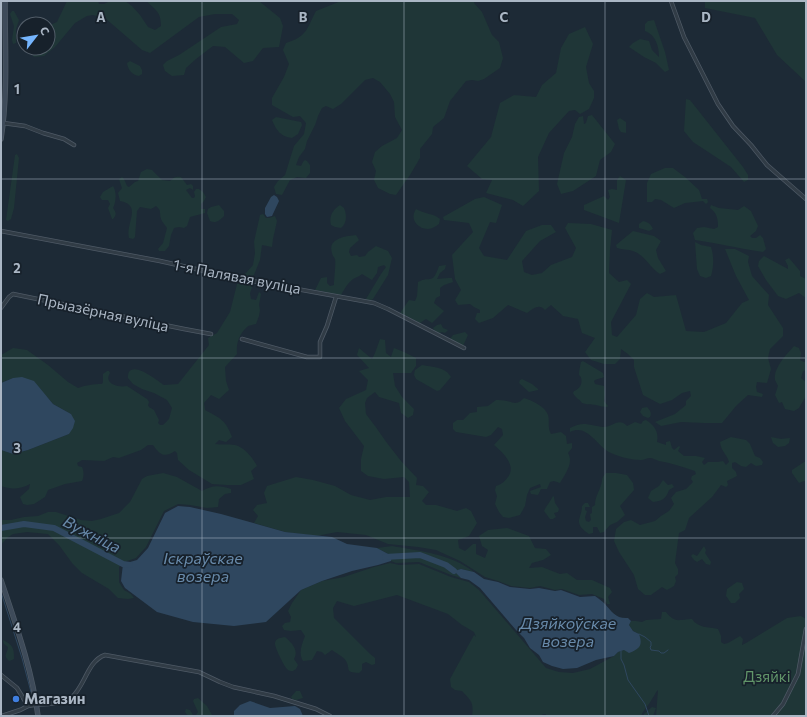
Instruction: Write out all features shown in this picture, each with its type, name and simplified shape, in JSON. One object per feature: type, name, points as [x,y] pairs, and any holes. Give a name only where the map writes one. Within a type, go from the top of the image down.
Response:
[{"type":"main road","points":[[1,139],[5,100],[5,1]]},
{"type":"main road","points":[[1,580],[27,660],[34,686],[38,716]]},
{"type":"street","points":[[671,1],[684,37],[722,110],[733,126],[767,165],[806,199]]},
{"type":"street","points":[[3,124],[25,126],[64,139],[74,145]]},
{"type":"street","name":"1-я Палявая вуліца","points":[[1,231],[160,261],[236,278],[374,303],[464,348]]},
{"type":"street","name":"Прыазёрная вуліца","points":[[1,308],[13,294],[210,334]]},
{"type":"street","points":[[242,339],[307,357],[320,357],[320,342],[327,326],[336,297]]},
{"type":"street","points":[[773,716],[783,704],[798,674],[806,629]]},
{"type":"street","points":[[2,716],[28,706],[51,704],[71,699],[94,663],[100,657],[105,655],[199,672],[220,682],[274,696],[316,709],[330,716]]},
{"type":"street","points":[[1,675],[17,688],[28,706]]},
{"type":"green space","points":[[67,1],[98,1],[99,4],[104,4],[110,1],[125,1],[140,15],[148,27],[155,30],[161,26],[160,17],[153,7],[146,1],[259,1],[280,18],[283,26],[279,47],[263,48],[253,61],[244,63],[225,47],[213,46],[186,68],[184,75],[172,76],[165,71],[163,65],[167,61],[179,55],[221,27],[237,24],[239,20],[232,14],[215,14],[199,17],[150,53],[142,50],[105,18],[93,15],[87,16],[75,23],[56,46],[57,22]]},
{"type":"green space","points":[[341,1],[475,1],[474,3],[482,12],[492,35],[499,42],[503,58],[500,68],[484,79],[478,81],[466,81],[450,101],[444,118],[433,127],[432,134],[420,149],[420,158],[396,195],[390,194],[378,188],[374,180],[376,171],[372,162],[375,152],[382,146],[397,138],[402,130],[395,117],[394,102],[390,94],[380,82],[373,78],[365,80],[341,104],[333,109],[326,106],[322,108],[307,141],[305,149],[299,157],[296,165],[301,166],[305,160],[307,161],[310,165],[310,173],[306,178],[297,177],[290,180],[282,195],[276,194],[274,187],[285,175],[294,146],[304,134],[306,123],[300,116],[293,117],[272,105],[272,98],[284,77],[289,64],[283,50],[286,43],[298,38],[306,31],[316,11]]},
{"type":"green space","points":[[705,1],[806,1],[806,82],[777,55],[755,18],[705,8]]},
{"type":"green space","points":[[14,11],[17,16],[16,43],[13,44],[12,40],[14,26],[10,14]]},
{"type":"green space","points":[[654,20],[665,52],[669,70],[665,72],[656,63],[629,47],[640,39],[649,41],[652,50],[659,57],[654,38],[645,31],[645,24],[648,21]]},
{"type":"green space","points":[[585,27],[593,44],[586,67],[589,83],[594,91],[594,98],[589,109],[580,114],[575,110],[569,111],[549,133],[538,157],[539,191],[523,206],[513,200],[486,193],[492,180],[482,179],[467,166],[491,137],[500,103],[514,95],[536,97],[542,85],[556,73],[561,48],[569,34]]},
{"type":"green space","points":[[130,61],[140,66],[142,74],[139,76],[134,75],[131,72],[127,63]]},
{"type":"green space","points":[[686,99],[690,100],[743,167],[748,175],[748,180],[744,182],[731,167],[693,142],[684,131]]},
{"type":"green space","points":[[592,115],[615,144],[611,152],[600,160],[596,176],[573,191],[561,194],[557,184],[564,153],[572,137],[575,124],[579,117],[583,116],[584,124],[586,123],[588,116]]},
{"type":"green space","points":[[276,117],[301,122],[302,125],[298,134],[292,138],[282,135],[275,127],[272,120]]},
{"type":"green space","points":[[620,118],[626,122],[626,133],[621,132],[619,129],[617,120]]},
{"type":"green space","points":[[17,154],[19,158],[14,208],[11,219],[8,221],[6,220],[15,155]]},
{"type":"green space","points":[[665,168],[673,168],[685,177],[699,190],[702,199],[707,199],[708,202],[706,204],[703,201],[685,203],[674,208],[661,200],[655,199],[652,202],[647,202],[647,183],[651,174]]},
{"type":"green space","points":[[147,169],[152,170],[162,180],[170,181],[175,177],[181,177],[187,185],[191,184],[193,186],[193,190],[190,188],[186,190],[192,198],[195,196],[194,192],[196,189],[203,192],[206,197],[201,204],[201,209],[205,209],[205,213],[190,217],[187,226],[184,228],[174,228],[169,246],[165,251],[159,251],[158,249],[163,243],[167,228],[161,220],[159,209],[156,206],[151,209],[140,207],[137,211],[135,237],[133,239],[129,238],[128,233],[132,216],[131,206],[120,201],[118,193],[122,188],[119,179],[122,177],[129,187],[138,181],[141,172]]},
{"type":"green space","points":[[620,176],[626,180],[619,223],[584,210],[584,205],[604,196],[608,200],[610,197],[608,190],[617,190],[617,180]]},
{"type":"green space","points":[[113,186],[116,197],[113,208],[116,214],[112,219],[108,208],[110,204],[108,200],[102,200],[100,197],[103,192]]},
{"type":"green space","points":[[484,197],[502,205],[496,223],[490,222],[479,248],[484,256],[507,260],[526,231],[542,225],[551,225],[556,232],[540,241],[522,261],[524,272],[532,275],[542,273],[551,265],[572,257],[576,248],[565,228],[568,223],[591,224],[612,230],[609,273],[619,282],[627,280],[631,284],[611,322],[612,335],[617,337],[636,315],[640,299],[647,293],[654,297],[676,295],[686,331],[704,332],[726,323],[742,303],[749,300],[736,276],[725,249],[735,249],[749,256],[748,262],[752,276],[769,295],[768,305],[783,328],[783,336],[770,349],[768,358],[771,369],[767,383],[757,382],[757,392],[763,394],[762,397],[748,395],[736,406],[722,423],[681,422],[661,426],[655,422],[675,414],[686,405],[686,401],[691,396],[690,391],[682,393],[672,400],[660,404],[643,395],[634,367],[634,360],[621,349],[620,359],[615,364],[604,364],[591,360],[585,352],[595,338],[582,333],[578,319],[563,316],[551,305],[545,310],[538,307],[527,313],[508,305],[493,318],[479,323],[475,319],[477,313],[480,313],[480,310],[470,304],[458,305],[455,300],[461,290],[455,279],[452,255],[473,232],[469,223],[444,220],[443,217],[475,199]]},
{"type":"green space","points":[[219,205],[224,211],[224,216],[216,222],[212,222],[210,221],[207,213],[208,209]]},
{"type":"green space","points":[[340,205],[344,208],[346,213],[344,224],[341,228],[331,225],[330,222],[333,211]]},
{"type":"green space","points":[[711,205],[719,208],[738,210],[744,206],[751,211],[758,226],[756,231],[750,236],[752,238],[756,238],[760,235],[763,238],[766,249],[763,252],[695,240],[693,233],[697,228],[704,227],[714,229],[718,227],[717,216],[710,208]]},
{"type":"green space","points":[[416,209],[437,217],[440,219],[439,224],[429,229],[422,228],[414,220],[414,212]]},
{"type":"green space","points":[[263,214],[266,218],[275,216],[277,221],[272,247],[262,245],[260,260],[254,275],[246,278],[242,275],[246,273],[253,265],[255,253],[254,242],[260,215]]},
{"type":"green space","points":[[643,221],[649,224],[653,229],[649,231],[639,228],[639,224]]},
{"type":"green space","points":[[633,231],[654,236],[661,241],[656,250],[658,258],[666,271],[660,274],[641,255],[631,250],[617,248],[616,245]]},
{"type":"green space","points":[[356,235],[359,240],[350,248],[349,252],[351,256],[365,256],[376,246],[388,251],[392,258],[388,275],[373,299],[369,301],[366,299],[386,267],[384,265],[378,267],[377,273],[372,280],[362,274],[353,279],[341,295],[315,290],[321,278],[327,277],[327,283],[330,286],[334,285],[335,259],[332,254],[332,244],[339,239]]},
{"type":"green space","points":[[695,242],[711,247],[713,268],[711,276],[706,278],[700,276],[697,269]]},
{"type":"green space","points":[[764,256],[788,269],[785,260],[789,258],[800,271],[800,276],[806,279],[806,298],[799,293],[786,299],[778,296],[758,266],[759,261]]},
{"type":"green space","points":[[446,265],[445,269],[440,273],[437,279],[452,278],[453,282],[440,288],[440,296],[436,298],[434,303],[444,311],[432,323],[426,319],[420,323],[400,313],[409,300],[415,301],[418,282],[433,278],[439,266]]},
{"type":"green space","points":[[237,284],[251,284],[251,299],[256,300],[259,292],[261,294],[259,316],[256,324],[248,326],[240,336],[237,354],[225,367],[226,381],[229,390],[219,399],[211,395],[204,403],[205,410],[215,415],[225,423],[232,437],[226,442],[219,440],[215,444],[235,445],[245,450],[257,466],[251,471],[254,479],[241,485],[212,484],[189,470],[178,460],[177,453],[175,451],[165,455],[160,453],[153,445],[148,445],[141,450],[119,458],[113,457],[104,461],[82,460],[77,463],[78,466],[82,467],[83,469],[82,481],[65,484],[48,490],[45,497],[34,504],[23,504],[20,497],[29,489],[30,484],[16,488],[1,486],[1,450],[13,454],[28,450],[69,434],[71,414],[53,404],[47,397],[13,378],[1,383],[1,355],[13,348],[27,350],[78,388],[102,384],[103,374],[109,371],[110,373],[108,377],[110,382],[116,386],[127,386],[147,399],[149,402],[149,407],[154,410],[159,420],[158,423],[163,425],[169,419],[172,408],[167,400],[133,384],[128,378],[129,372],[136,369],[152,376],[164,385],[178,384],[209,345],[208,338],[217,333],[230,312]]},
{"type":"green space","points":[[441,324],[443,328],[448,330],[445,333],[439,333],[433,328]]},
{"type":"green space","points":[[465,332],[468,335],[463,346],[453,342],[450,339],[453,335]]},
{"type":"green space","points":[[380,339],[385,340],[386,353],[391,357],[394,348],[416,358],[416,366],[411,373],[393,373],[395,386],[402,397],[414,409],[413,415],[408,418],[401,413],[399,403],[379,397],[375,392],[367,398],[365,403],[366,414],[401,461],[417,478],[416,485],[423,486],[429,492],[422,501],[426,505],[436,505],[457,511],[466,508],[471,511],[477,523],[469,536],[458,540],[459,548],[465,551],[473,544],[476,544],[476,554],[485,558],[488,550],[482,546],[479,536],[488,530],[507,528],[529,536],[535,548],[546,549],[551,555],[543,560],[532,563],[529,568],[542,567],[560,574],[567,573],[577,580],[592,580],[610,588],[612,592],[608,597],[610,604],[607,604],[604,599],[592,594],[579,595],[562,589],[555,590],[540,586],[530,588],[511,586],[485,577],[460,561],[436,550],[388,544],[366,535],[337,532],[316,536],[285,532],[254,523],[258,516],[253,510],[257,505],[267,503],[264,493],[267,486],[296,477],[335,486],[351,495],[370,500],[386,497],[410,497],[409,482],[404,477],[384,479],[368,476],[361,471],[361,459],[364,446],[345,421],[339,408],[346,399],[366,390],[368,380],[359,371],[369,368],[357,355],[359,348],[372,359]]},
{"type":"green space","points":[[794,346],[799,348],[801,353],[800,360],[804,362],[806,361],[806,370],[803,371],[801,378],[806,382],[806,396],[799,408],[794,411],[785,409],[782,402],[779,403],[775,395],[778,386],[775,380],[775,375],[778,366]]},
{"type":"green space","points":[[583,361],[603,373],[604,377],[594,381],[595,384],[604,386],[604,401],[608,406],[607,407],[582,403],[574,395],[574,391],[579,388],[581,384],[579,372],[581,362]]},
{"type":"green space","points":[[422,365],[442,369],[451,377],[440,390],[437,391],[416,379],[414,375],[415,370]]},
{"type":"green space","points":[[522,379],[532,384],[538,390],[529,392],[519,383]]},
{"type":"green space","points":[[524,398],[534,402],[544,409],[548,415],[551,434],[561,432],[566,436],[567,444],[572,443],[572,448],[568,453],[570,461],[568,468],[560,483],[554,481],[550,482],[547,489],[541,489],[538,495],[531,494],[530,491],[541,487],[540,484],[530,488],[525,506],[520,515],[509,518],[503,517],[495,504],[497,496],[495,490],[496,486],[504,482],[508,477],[511,468],[510,463],[501,451],[494,445],[503,435],[502,429],[498,427],[491,435],[486,437],[456,432],[453,429],[453,423],[457,420],[463,420],[470,413],[477,412],[477,407],[488,406],[496,400],[516,403],[520,402]]},
{"type":"green space","points":[[647,407],[651,413],[651,416],[648,418],[643,416],[640,412],[642,408]]},
{"type":"green space","points":[[646,420],[656,430],[657,442],[666,445],[666,442],[670,441],[672,448],[674,450],[679,446],[678,451],[684,456],[705,458],[702,462],[704,465],[708,462],[723,461],[726,465],[729,462],[720,442],[731,437],[746,440],[750,444],[755,456],[760,458],[763,462],[762,465],[756,466],[751,463],[746,467],[735,462],[732,463],[732,468],[736,472],[737,476],[727,481],[728,485],[726,487],[721,485],[712,497],[689,518],[685,530],[679,533],[675,563],[678,569],[678,574],[675,577],[676,581],[674,586],[667,590],[662,587],[651,595],[645,595],[638,589],[634,575],[619,552],[614,541],[616,529],[624,522],[631,520],[640,525],[655,521],[669,511],[674,504],[671,498],[676,492],[686,489],[693,482],[691,479],[692,476],[696,474],[695,471],[651,458],[637,460],[622,457],[606,450],[587,433],[576,430],[570,432],[570,428],[579,424],[607,427],[621,422],[627,426],[635,422],[641,424]]},
{"type":"green space","points":[[771,437],[781,439],[790,438],[789,443],[785,446],[778,447],[773,443]]},
{"type":"green space","points":[[806,462],[806,482],[804,481],[799,483],[792,473],[792,470]]},
{"type":"green space","points":[[163,473],[177,477],[202,491],[219,486],[231,489],[231,493],[225,494],[219,499],[218,507],[207,508],[178,504],[164,511],[146,547],[136,558],[124,562],[119,567],[119,582],[124,590],[131,594],[134,598],[118,598],[109,589],[82,573],[48,534],[27,532],[13,534],[1,545],[1,520],[38,516],[48,512],[56,512],[81,520],[92,521],[101,519],[119,513],[130,502],[142,479],[147,476]]},
{"type":"green space","points":[[606,473],[627,475],[633,483],[634,490],[620,506],[625,515],[617,522],[610,525],[604,532],[600,533],[597,527],[593,527],[593,533],[589,534],[583,530],[579,524],[582,506],[585,503],[588,503],[590,507],[585,507],[585,510],[587,511],[585,517],[586,521],[589,522],[591,520],[590,514],[592,513],[592,507],[595,505],[603,477]]},
{"type":"green space","points":[[663,480],[668,485],[672,484],[674,487],[669,490],[663,499],[653,502],[648,498],[651,491],[659,486]]},
{"type":"green space","points":[[553,496],[559,509],[558,512],[554,513],[556,517],[550,519],[544,511]]},
{"type":"green space","points":[[392,546],[445,557],[474,572],[461,569],[455,571],[461,578],[419,562],[396,563],[391,561],[392,556],[377,548]]},
{"type":"green space","points":[[704,546],[706,550],[705,553],[711,562],[710,565],[706,564],[702,559],[697,562],[691,556],[693,554],[697,556]]},
{"type":"green space","name":"Дзяйкі","points":[[390,563],[399,565],[419,564],[451,577],[469,582],[479,590],[546,668],[559,672],[573,673],[590,669],[614,656],[618,652],[624,650],[639,634],[633,631],[629,625],[631,621],[642,622],[646,620],[661,619],[662,612],[666,612],[676,620],[692,619],[700,626],[718,629],[721,636],[721,642],[724,644],[740,636],[743,639],[742,645],[787,618],[801,616],[806,619],[806,716],[656,716],[658,690],[641,716],[545,716],[546,714],[544,714],[539,716],[472,716],[473,708],[471,702],[462,691],[455,690],[451,687],[450,679],[474,635],[476,637],[474,632],[448,614],[397,595],[354,606],[337,601],[333,608],[334,618],[375,658],[375,664],[372,665],[366,662],[362,664],[362,670],[359,673],[351,672],[345,660],[332,650],[325,655],[322,652],[317,651],[312,660],[303,661],[301,652],[305,636],[301,630],[284,630],[282,626],[285,623],[290,622],[291,617],[288,611],[301,590],[322,581],[344,577]]},
{"type":"green space","points":[[737,582],[742,583],[744,589],[739,594],[740,598],[735,603],[731,603],[726,596],[727,589]]},
{"type":"green space","points":[[285,637],[292,644],[296,653],[294,659],[298,665],[293,671],[289,671],[287,669],[275,645],[277,639]]},
{"type":"green space","points":[[3,640],[12,647],[14,659],[9,661],[7,659],[6,654],[8,647],[4,644]]},
{"type":"green space","points":[[296,691],[300,691],[303,698],[296,700],[292,699],[291,697]]},
{"type":"green space","points":[[198,698],[207,706],[212,715],[223,716],[188,716],[185,712],[186,709],[190,710],[193,715],[196,715],[198,712],[193,701],[194,699]]},
{"type":"green space","points":[[652,707],[656,708],[653,716],[644,716],[644,714]]},
{"type":"water","points":[[274,195],[279,201],[272,216],[267,217],[265,214],[265,208],[271,197]]},
{"type":"water","points":[[22,377],[34,381],[53,404],[71,414],[75,421],[69,434],[28,450],[13,454],[1,450],[1,383],[13,378]]},
{"type":"water","name":"Іскраўскае возера","points":[[178,506],[190,507],[221,514],[285,532],[332,537],[347,544],[377,548],[392,556],[391,561],[352,571],[301,590],[266,622],[234,626],[193,622],[157,612],[125,588],[121,581],[123,564],[137,560],[148,548],[165,513]]},
{"type":"water","name":"Дзяйкоўскае возера","points":[[461,569],[474,572],[484,579],[498,582],[510,587],[530,589],[539,588],[555,591],[561,590],[580,597],[595,596],[617,616],[628,618],[631,621],[629,625],[633,631],[639,634],[641,641],[640,646],[636,650],[629,653],[624,650],[618,652],[614,656],[596,660],[577,668],[563,669],[552,666],[543,662],[539,655],[530,648],[524,638],[480,588],[469,580],[461,578],[454,571]]},
{"type":"water","points":[[250,701],[270,708],[295,706],[300,709],[303,716],[234,716],[234,711],[240,705]]},
{"type":"waterway","name":"Вужніца","points":[[1,528],[24,524],[54,528],[123,564],[130,565]]},
{"type":"waterway","name":"Вужніца","points":[[385,557],[420,555],[446,565],[454,571]]},
{"type":"waterway","points":[[1,592],[31,692]]},
{"type":"waterway","points":[[639,634],[651,642],[651,650],[659,651],[661,653],[668,650]]},
{"type":"waterway","points":[[620,650],[621,659],[628,680],[645,704],[649,716]]},
{"type":"place","name":"Магазин","points":[[16,699]]}]
